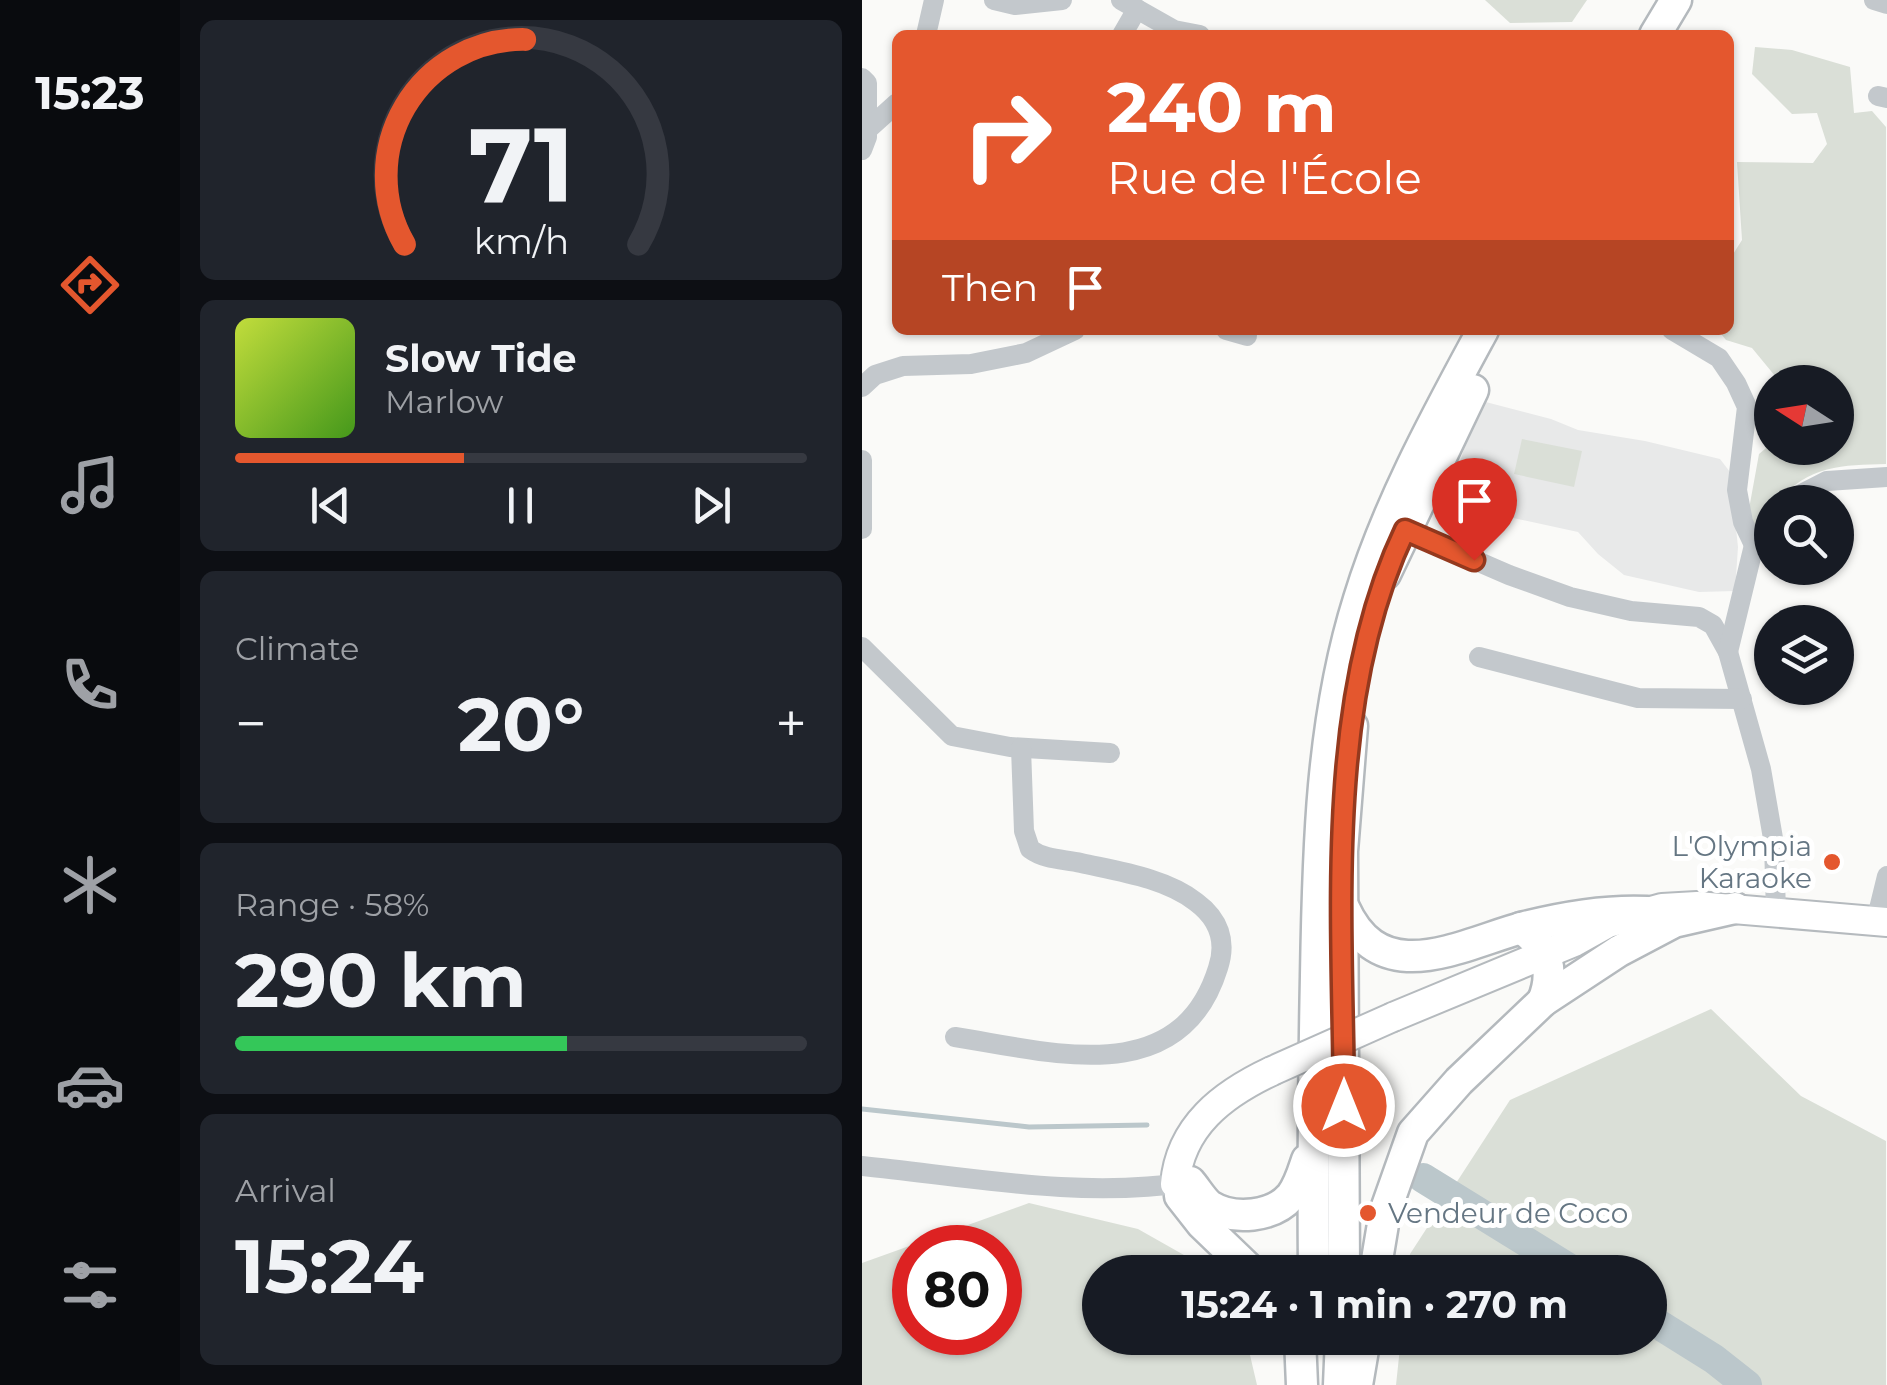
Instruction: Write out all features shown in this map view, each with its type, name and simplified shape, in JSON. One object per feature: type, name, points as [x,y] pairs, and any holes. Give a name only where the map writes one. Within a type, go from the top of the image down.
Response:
[{"type":"highway","points":[[1647,30],[1665,12]]},
{"type":"highway","points":[[1314,1255],[1318,844],[1347,640],[1383,527],[1480,335]]},
{"type":"highway","points":[[1344,1255],[1342,851],[1353,710],[1370,622],[1386,570],[1499,335]]},
{"type":"highway","points":[[1344,908],[1351,923],[1373,947],[1401,956],[1449,950],[1522,928],[1603,912],[1642,926],[1735,908]]},
{"type":"highway","points":[[1378,1255],[1385,1212],[1413,1134],[1459,1081],[1542,1001],[1642,926]]},
{"type":"highway","points":[[1522,928],[1545,954],[1550,978],[1542,1001]]},
{"type":"highway","points":[[1183,1183],[1208,1205],[1226,1212],[1265,1212],[1278,1206],[1296,1188],[1312,1148]]},
{"type":"highway","points":[[1183,1183],[1184,1204],[1235,1255]]},
{"type":"highway","points":[[1301,1355],[1302,1385]]},
{"type":"highway","points":[[1312,1385],[1313,1355]]},
{"type":"highway","points":[[1340,1385],[1341,1355]]},
{"type":"highway","points":[[1357,1385],[1362,1355]]},
{"type":"main road","points":[[1735,908],[1881,921]]},
{"type":"main road","points":[[1183,1183],[1184,1146],[1196,1126],[1229,1093],[1393,1017],[1574,942],[1608,923],[1642,926]]},
{"type":"street","points":[[927,30],[934,0]]},
{"type":"street","points":[[994,0],[1015,5],[1062,0]]},
{"type":"street","points":[[1874,0],[1886,4]]},
{"type":"street","points":[[1123,30],[1129,5],[1174,30]]},
{"type":"street","points":[[862,78],[867,84],[864,140]]},
{"type":"street","points":[[864,140],[892,109]]},
{"type":"street","points":[[862,388],[875,375],[903,366],[971,364],[1026,352],[1064,335]]},
{"type":"street","points":[[1680,335],[1719,358],[1747,407],[1737,490],[1743,522],[1754,545],[1728,652]]},
{"type":"street","points":[[862,460],[862,528]]},
{"type":"street","points":[[1818,485],[1827,480],[1886,477]]},
{"type":"street","points":[[1405,530],[1570,597],[1631,611],[1699,617],[1713,624],[1728,652],[1761,768],[1774,844],[1776,913]]},
{"type":"street","points":[[862,647],[952,736],[1021,748],[1110,753]]},
{"type":"street","points":[[1478,657],[1638,698],[1742,699]]},
{"type":"street","points":[[955,1036],[1102,1056],[1137,1051],[1165,1041],[1190,1020],[1212,990],[1224,949],[1217,922],[1196,901],[1169,886],[1047,857],[1030,849],[1024,831],[1021,748]]},
{"type":"street","points":[[1881,921],[1886,876]]},
{"type":"street","points":[[862,1166],[1058,1188],[1183,1183]]},
{"type":"shaded area","points":[[1485,0],[1587,0],[1572,22],[1510,23]]},
{"type":"shaded area","points":[[1755,47],[1792,50],[1850,67],[1854,113],[1872,111],[1886,127],[1886,464],[1827,469],[1796,485],[1754,485],[1754,529],[1747,520],[1757,465],[1854,465],[1854,365],[1766,365],[1752,348],[1722,335],[1734,335],[1734,253],[1742,240],[1737,162],[1813,163],[1827,144],[1817,113],[1792,114],[1752,74]]},
{"type":"shaded area","points":[[1478,400],[1578,430],[1720,459],[1730,472],[1738,547],[1735,591],[1699,592],[1624,575],[1578,532],[1448,504]]},
{"type":"shaded area","points":[[1522,439],[1582,451],[1574,487],[1514,474]]},
{"type":"shaded area","points":[[1711,1009],[1801,1096],[1886,1141],[1886,1385],[1396,1385],[1399,1355],[1667,1355],[1667,1255],[1410,1255],[1510,1100]]},
{"type":"shaded area","points":[[1029,1203],[1138,1229],[1184,1255],[1082,1255],[1082,1355],[1250,1355],[1257,1385],[862,1385],[862,1263],[892,1252],[892,1355],[1022,1355],[1022,1225],[968,1225]]},
{"type":"waterway","points":[[862,1109],[1029,1127],[1147,1125]]},
{"type":"waterway","points":[[1423,1178],[1548,1255]]},
{"type":"waterway","points":[[1667,1330],[1747,1385]]},
{"type":"place","name":"L'Olympia Karaoke","points":[[1832,862]]},
{"type":"place","name":"Vendeur de Coco","points":[[1368,1213]]},
{"type":"route","points":[[1344,1106],[1342,851],[1353,710],[1366,639],[1386,570],[1405,530],[1474,560]]}]
